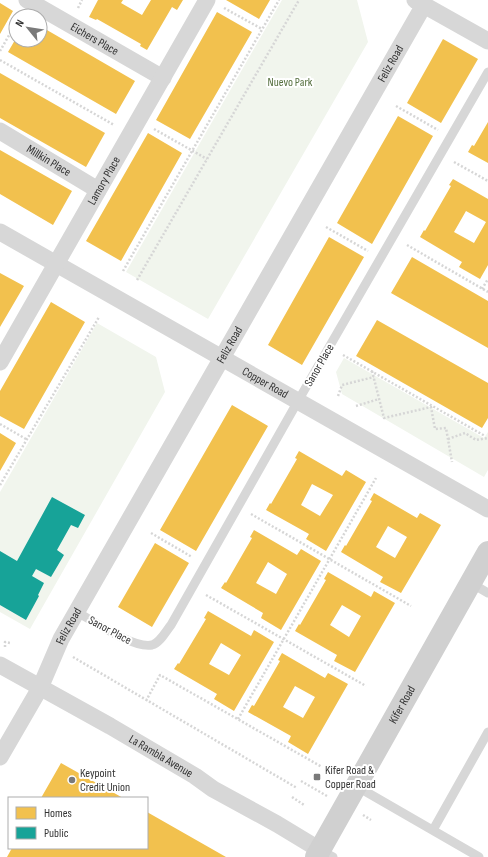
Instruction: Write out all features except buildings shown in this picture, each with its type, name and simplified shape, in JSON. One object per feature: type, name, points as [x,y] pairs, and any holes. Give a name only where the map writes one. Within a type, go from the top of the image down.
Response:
[{"type":"main road","name":"Kifer Road","points":[[323,855],[356,786],[480,588],[488,552]]},
{"type":"street","name":"Eichers Place","points":[[27,0],[163,78]]},
{"type":"street","name":"Lamory Place","points":[[0,362],[207,0]]},
{"type":"street","points":[[419,3],[488,41]]},
{"type":"street","name":"Feliz Road","points":[[0,757],[40,688],[60,639],[77,612],[222,358],[419,3]]},
{"type":"street","name":"Millkin Place","points":[[0,131],[98,190]]},
{"type":"street","name":"Copper Road","points":[[0,232],[488,509]]},
{"type":"street","name":"La Rambla Avenue","points":[[0,665],[110,726],[195,776],[213,789],[277,824],[323,855]]},
{"type":"lane","name":"Sanor Place","points":[[77,612],[131,642],[143,646],[154,644],[164,635],[488,72]]},
{"type":"lane","points":[[433,830],[488,732]]},
{"type":"lane","points":[[356,786],[479,857]]},
{"type":"path","points":[[123,272],[279,0]]},
{"type":"path","points":[[137,280],[300,0]]},
{"type":"path","points":[[223,7],[262,30]]},
{"type":"path","points":[[0,51],[8,37]]},
{"type":"path","points":[[0,60],[118,127]]},
{"type":"path","points":[[396,106],[450,137]]},
{"type":"path","points":[[138,120],[207,159]]},
{"type":"path","points":[[454,162],[488,181]]},
{"type":"path","points":[[326,227],[380,258]]},
{"type":"path","points":[[407,246],[488,292]]},
{"type":"path","points":[[482,289],[488,279]]},
{"type":"path","points":[[0,485],[99,317]]},
{"type":"path","points":[[343,355],[487,437]]},
{"type":"path","points":[[372,371],[383,420],[431,407],[435,429],[446,428],[452,462]]},
{"type":"path","points":[[338,396],[342,385],[374,377]]},
{"type":"path","points":[[356,406],[379,399]]},
{"type":"path","points":[[0,424],[26,439]]},
{"type":"path","points":[[448,438],[465,433],[476,440],[487,437]]},
{"type":"path","points":[[238,719],[376,478]]},
{"type":"path","points":[[251,514],[411,606]]},
{"type":"path","points":[[151,533],[205,564]]},
{"type":"path","points":[[205,595],[366,686]]},
{"type":"path","points":[[70,656],[297,788]]},
{"type":"path","points":[[146,701],[160,674],[322,767]]},
{"type":"path","points":[[301,781],[314,788]]},
{"type":"path","points":[[292,797],[304,805]]},
{"type":"green space","name":"Nuevo Park","points":[[282,0],[357,0],[368,42],[208,319],[126,272]]},
{"type":"green space","points":[[97,323],[156,357],[165,392],[30,629],[0,612],[0,492]]},
{"type":"green space","points":[[344,358],[484,438],[488,432],[488,470],[484,477],[342,394],[336,372]]},
{"type":"place","name":"Kifer Road & Copper Road","points":[[317,777]]},
{"type":"place","name":"Keypoint Credit Union","points":[[72,780]]}]
